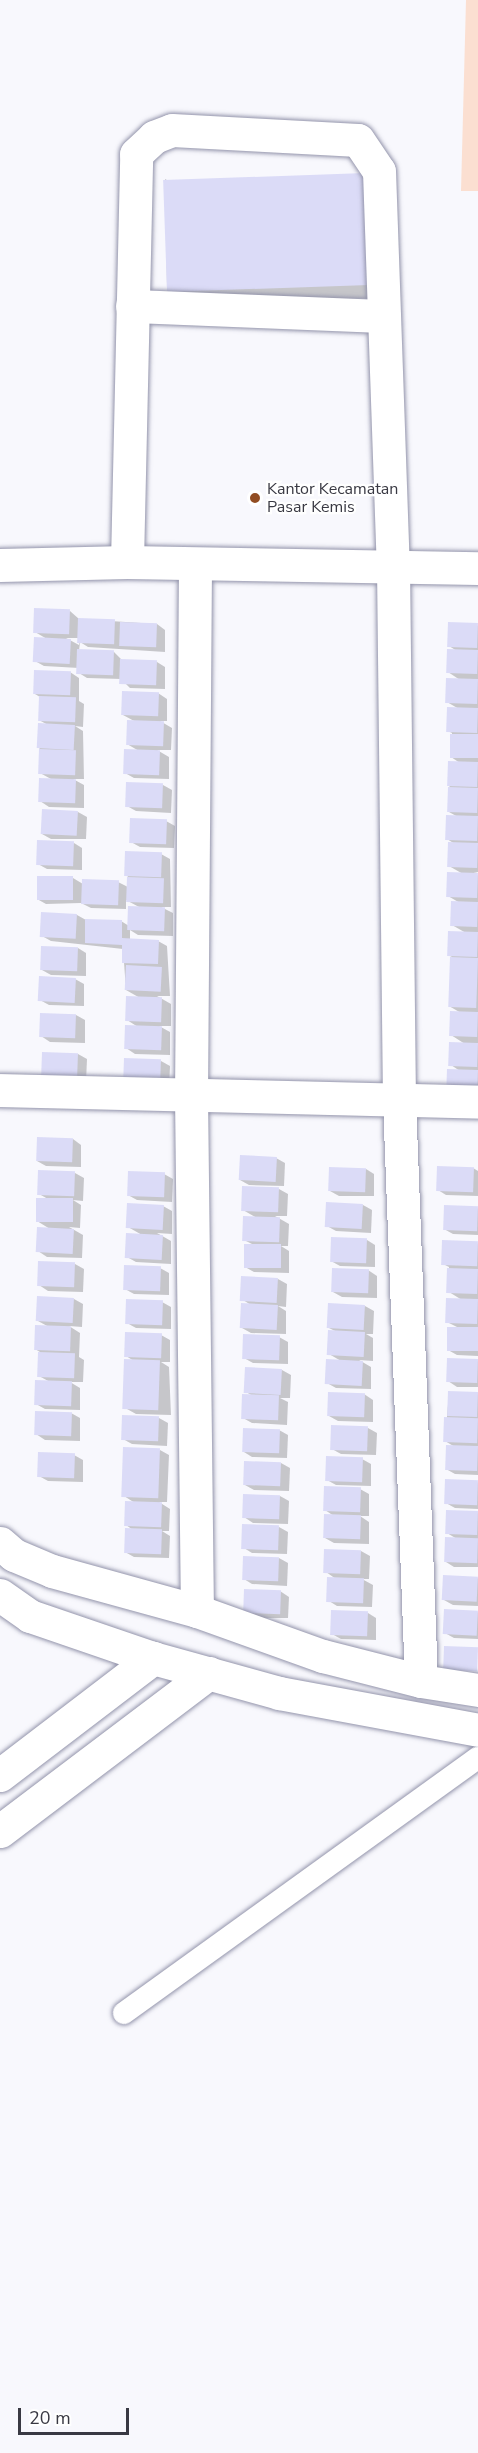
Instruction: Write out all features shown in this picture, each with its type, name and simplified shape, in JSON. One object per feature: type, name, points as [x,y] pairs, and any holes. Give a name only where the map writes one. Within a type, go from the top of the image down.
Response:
[{"type":"street","points":[[127,562],[136,154],[154,137],[172,130],[358,140],[379,171],[393,565],[399,1100],[421,1681]]},
{"type":"street","points":[[132,306],[384,316]]},
{"type":"street","points":[[0,565],[127,562],[195,566],[393,565],[478,568]]},
{"type":"street","points":[[195,566],[191,1094],[197,1611]]},
{"type":"street","points":[[0,1090],[478,1102]]},
{"type":"street","points":[[0,1543],[14,1555],[52,1571],[197,1611],[323,1656],[421,1681],[478,1690]]},
{"type":"street","points":[[0,1594],[30,1616],[153,1658],[279,1693],[478,1730]]},
{"type":"street","points":[[0,1775],[153,1658]]},
{"type":"street","points":[[0,1831],[209,1672]]},
{"type":"lane","points":[[124,2013],[478,1758]]},
{"type":"shaded area","points":[[466,0],[478,0],[478,191],[461,191]]},
{"type":"building","points":[[365,173],[369,285],[167,292],[163,180]]},
{"type":"building","points":[[34,608],[70,609],[69,634],[33,633]]},
{"type":"building","points":[[78,618],[115,619],[114,644],[77,643]]},
{"type":"building","points":[[120,622],[157,623],[156,647],[119,646]]},
{"type":"building","points":[[448,622],[478,623],[477,648],[447,647]]},
{"type":"building","points":[[34,637],[71,639],[70,664],[33,662]]},
{"type":"building","points":[[77,649],[114,650],[113,675],[76,674]]},
{"type":"building","points":[[447,649],[478,650],[477,674],[446,673]]},
{"type":"building","points":[[120,659],[157,660],[156,685],[119,684]]},
{"type":"building","points":[[34,670],[71,671],[70,695],[33,694]]},
{"type":"building","points":[[446,678],[478,679],[477,704],[445,703]]},
{"type":"building","points":[[122,691],[159,692],[158,716],[121,715]]},
{"type":"building","points":[[39,696],[76,697],[75,722],[38,721]]},
{"type":"building","points":[[447,707],[478,708],[477,733],[446,732]]},
{"type":"building","points":[[127,720],[164,721],[163,746],[126,745]]},
{"type":"building","points":[[38,723],[75,725],[74,750],[37,748]]},
{"type":"building","points":[[450,734],[478,734],[478,758],[450,758]]},
{"type":"building","points":[[39,749],[76,750],[75,775],[38,774]]},
{"type":"building","points":[[124,749],[160,750],[159,775],[123,774]]},
{"type":"building","points":[[448,761],[478,762],[477,787],[447,786]]},
{"type":"building","points":[[39,778],[76,779],[75,803],[38,802]]},
{"type":"building","points":[[126,782],[163,783],[162,808],[125,807]]},
{"type":"building","points":[[448,787],[478,788],[477,813],[447,812]]},
{"type":"building","points":[[42,809],[78,811],[77,836],[41,834]]},
{"type":"building","points":[[446,815],[478,816],[477,841],[445,840]]},
{"type":"building","points":[[130,818],[167,819],[166,844],[129,843]]},
{"type":"building","points":[[37,840],[74,841],[73,866],[36,865]]},
{"type":"building","points":[[448,842],[478,843],[477,868],[447,867]]},
{"type":"building","points":[[125,851],[162,852],[161,877],[124,876]]},
{"type":"building","points":[[447,872],[478,873],[477,898],[446,897]]},
{"type":"building","points":[[37,876],[73,876],[73,900],[37,900]]},
{"type":"building","points":[[127,877],[164,878],[163,903],[126,902]]},
{"type":"building","points":[[82,879],[119,880],[118,905],[81,904]]},
{"type":"building","points":[[451,901],[478,902],[477,927],[450,926]]},
{"type":"building","points":[[128,906],[165,907],[164,931],[127,930]]},
{"type":"building","points":[[41,912],[77,914],[76,939],[40,937]]},
{"type":"building","points":[[85,919],[122,920],[122,938],[159,940],[158,964],[122,963],[122,945],[85,943]]},
{"type":"building","points":[[448,931],[478,932],[477,957],[447,956]]},
{"type":"building","points":[[41,946],[78,947],[77,971],[40,970]]},
{"type":"building","points":[[450,957],[478,958],[476,1008],[448,1007]]},
{"type":"building","points":[[126,965],[162,967],[161,992],[125,990]]},
{"type":"building","points":[[39,976],[76,978],[75,1003],[38,1001]]},
{"type":"building","points":[[126,996],[162,997],[161,1022],[125,1021]]},
{"type":"building","points":[[450,1011],[478,1012],[477,1037],[449,1036]]},
{"type":"building","points":[[40,1013],[76,1014],[75,1038],[39,1037]]},
{"type":"building","points":[[125,1025],[162,1026],[161,1050],[124,1049]]},
{"type":"building","points":[[449,1042],[478,1043],[477,1067],[448,1066]]},
{"type":"building","points":[[42,1052],[78,1053],[77,1077],[41,1076]]},
{"type":"building","points":[[124,1058],[161,1059],[160,1084],[123,1083]]},
{"type":"building","points":[[447,1069],[478,1070],[477,1095],[446,1094]]},
{"type":"building","points":[[37,1137],[73,1138],[72,1162],[36,1161]]},
{"type":"building","points":[[240,1155],[277,1157],[276,1182],[239,1180]]},
{"type":"building","points":[[437,1166],[474,1167],[473,1192],[436,1191]]},
{"type":"building","points":[[329,1167],[366,1168],[365,1192],[328,1191]]},
{"type":"building","points":[[38,1170],[75,1171],[74,1196],[37,1195]]},
{"type":"building","points":[[128,1171],[165,1172],[164,1197],[127,1196]]},
{"type":"building","points":[[242,1186],[279,1187],[278,1212],[241,1211]]},
{"type":"building","points":[[36,1198],[73,1198],[73,1222],[36,1222]]},
{"type":"building","points":[[326,1202],[363,1204],[362,1229],[325,1227]]},
{"type":"building","points":[[127,1203],[164,1205],[163,1230],[126,1228]]},
{"type":"building","points":[[444,1205],[478,1206],[477,1231],[443,1230]]},
{"type":"building","points":[[243,1216],[280,1217],[279,1242],[242,1241]]},
{"type":"building","points":[[37,1227],[74,1229],[73,1254],[36,1252]]},
{"type":"building","points":[[126,1233],[163,1235],[162,1260],[125,1258]]},
{"type":"building","points":[[331,1237],[367,1238],[366,1263],[330,1262]]},
{"type":"building","points":[[442,1240],[478,1241],[477,1266],[441,1265]]},
{"type":"building","points":[[244,1244],[281,1244],[281,1268],[244,1268]]},
{"type":"building","points":[[38,1261],[75,1262],[74,1287],[37,1286]]},
{"type":"building","points":[[124,1265],[161,1266],[160,1291],[123,1290]]},
{"type":"building","points":[[332,1268],[369,1269],[368,1293],[331,1292]]},
{"type":"building","points":[[447,1268],[478,1269],[477,1294],[446,1293]]},
{"type":"building","points":[[241,1276],[278,1278],[277,1303],[240,1301]]},
{"type":"building","points":[[37,1296],[74,1298],[73,1323],[36,1321]]},
{"type":"building","points":[[446,1298],[478,1299],[477,1324],[445,1323]]},
{"type":"building","points":[[126,1299],[163,1300],[162,1325],[125,1324]]},
{"type":"building","points":[[241,1303],[278,1305],[277,1330],[240,1328]]},
{"type":"building","points":[[328,1303],[365,1305],[364,1330],[327,1328]]},
{"type":"building","points":[[35,1325],[71,1326],[70,1351],[34,1350]]},
{"type":"building","points":[[447,1327],[478,1327],[478,1351],[447,1351]]},
{"type":"building","points":[[328,1330],[365,1332],[364,1357],[327,1355]]},
{"type":"building","points":[[125,1332],[162,1333],[161,1358],[124,1357]]},
{"type":"building","points":[[243,1334],[280,1335],[279,1360],[242,1359]]},
{"type":"building","points":[[38,1352],[75,1353],[74,1378],[37,1377]]},
{"type":"building","points":[[447,1358],[478,1359],[477,1383],[446,1382]]},
{"type":"building","points":[[124,1359],[160,1360],[158,1410],[122,1409]]},
{"type":"building","points":[[326,1359],[363,1361],[362,1386],[325,1384]]},
{"type":"building","points":[[245,1367],[282,1369],[281,1395],[244,1393]]},
{"type":"building","points":[[35,1380],[72,1381],[71,1406],[34,1405]]},
{"type":"building","points":[[448,1391],[478,1392],[477,1417],[447,1416]]},
{"type":"building","points":[[328,1392],[365,1393],[364,1417],[327,1416]]},
{"type":"building","points":[[242,1394],[279,1395],[278,1420],[241,1419]]},
{"type":"building","points":[[35,1411],[72,1412],[71,1436],[34,1435]]},
{"type":"building","points":[[122,1415],[159,1416],[158,1441],[121,1440]]},
{"type":"building","points":[[444,1417],[478,1418],[477,1443],[443,1442]]},
{"type":"building","points":[[331,1425],[368,1426],[367,1451],[330,1450]]},
{"type":"building","points":[[243,1428],[280,1429],[279,1453],[242,1452]]},
{"type":"building","points":[[446,1445],[478,1446],[477,1471],[445,1470]]},
{"type":"building","points":[[123,1447],[160,1448],[158,1498],[121,1497]]},
{"type":"building","points":[[38,1452],[75,1453],[74,1478],[37,1477]]},
{"type":"building","points":[[326,1456],[363,1457],[362,1482],[325,1481]]},
{"type":"building","points":[[244,1461],[281,1462],[280,1486],[243,1485]]},
{"type":"building","points":[[445,1479],[478,1480],[477,1505],[444,1504]]},
{"type":"building","points":[[324,1486],[361,1487],[360,1512],[323,1511]]},
{"type":"building","points":[[243,1494],[280,1495],[279,1519],[242,1518]]},
{"type":"building","points":[[125,1501],[162,1502],[161,1527],[124,1526]]},
{"type":"building","points":[[446,1510],[478,1511],[477,1535],[445,1534]]},
{"type":"building","points":[[324,1514],[361,1515],[360,1539],[323,1538]]},
{"type":"building","points":[[242,1524],[279,1525],[278,1550],[241,1549]]},
{"type":"building","points":[[125,1528],[162,1529],[161,1554],[124,1553]]},
{"type":"building","points":[[445,1537],[478,1538],[477,1563],[444,1562]]},
{"type":"building","points":[[324,1549],[361,1550],[360,1574],[323,1573]]},
{"type":"building","points":[[243,1556],[279,1557],[278,1581],[242,1580]]},
{"type":"building","points":[[443,1575],[478,1577],[477,1602],[442,1600]]},
{"type":"building","points":[[327,1577],[364,1578],[363,1603],[326,1602]]},
{"type":"building","points":[[244,1589],[281,1590],[280,1614],[243,1613]]},
{"type":"building","points":[[444,1609],[478,1611],[477,1636],[443,1634]]},
{"type":"building","points":[[331,1610],[368,1611],[367,1636],[330,1635]]},
{"type":"building","points":[[444,1646],[478,1647],[477,1671],[443,1670]]},
{"type":"place","name":"Kantor Kecamatan Pasar Kemis","points":[[255,498]]}]
